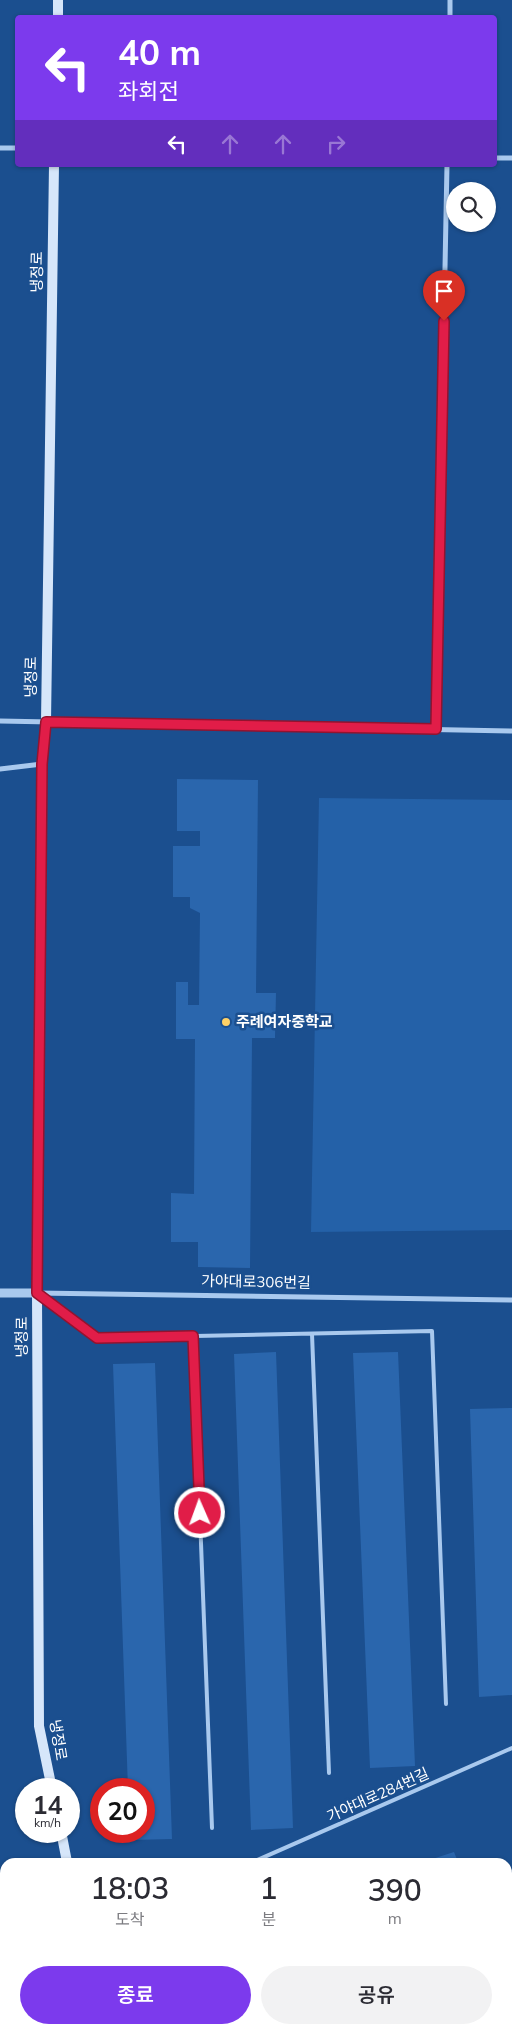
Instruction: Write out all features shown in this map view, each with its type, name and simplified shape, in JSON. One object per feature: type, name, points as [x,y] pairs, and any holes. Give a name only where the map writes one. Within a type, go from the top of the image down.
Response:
[{"type":"main road","points":[[58,0],[58,15]]},
{"type":"main road","name":"냉정로","points":[[50,1778],[39,1726],[37,1293],[42,764],[46,722],[54,167]]},
{"type":"main road","points":[[63,1843],[66,1858]]},
{"type":"street","points":[[450,0],[450,15]]},
{"type":"street","points":[[0,148],[15,148]]},
{"type":"street","points":[[497,158],[512,158]]},
{"type":"street","points":[[436,729],[447,167]]},
{"type":"street","points":[[0,721],[512,731]]},
{"type":"street","points":[[0,768],[42,764]]},
{"type":"street","name":"가야대로306번길","points":[[0,1293],[512,1300]]},
{"type":"lane","points":[[37,1293],[97,1338],[432,1331],[446,1704]]},
{"type":"lane","points":[[312,1334],[328,1773]]},
{"type":"lane","points":[[193,1336],[212,1828]]},
{"type":"lane","name":"가야대로284번길","points":[[263,1858],[512,1748]]},
{"type":"shaded area","points":[[319,798],[512,800],[512,1230],[311,1232]]},
{"type":"building","name":"주례여자중학교","points":[[177,779],[258,780],[256,993],[276,993],[275,1038],[252,1038],[250,1268],[198,1267],[198,1242],[171,1242],[171,1193],[194,1194],[195,1039],[176,1039],[176,982],[188,982],[188,1005],[199,1005],[200,913],[190,908],[190,897],[173,897],[173,846],[200,846],[200,831],[177,831]]},
{"type":"building","points":[[276,1352],[293,1828],[251,1830],[234,1354]]},
{"type":"building","points":[[398,1352],[415,1766],[370,1768],[353,1353]]},
{"type":"building","points":[[155,1363],[172,1839],[155,1839],[155,1778],[128,1778],[113,1364]]},
{"type":"building","points":[[512,1408],[512,1695],[479,1697],[470,1409]]},
{"type":"building","points":[[454,1852],[456,1858],[435,1858]]},
{"type":"place","name":"주례여자중학교","points":[[226,1022]]},
{"type":"route","points":[[200,1513],[193,1336],[97,1338],[37,1293],[42,764],[46,722],[436,729],[444,321]]}]
